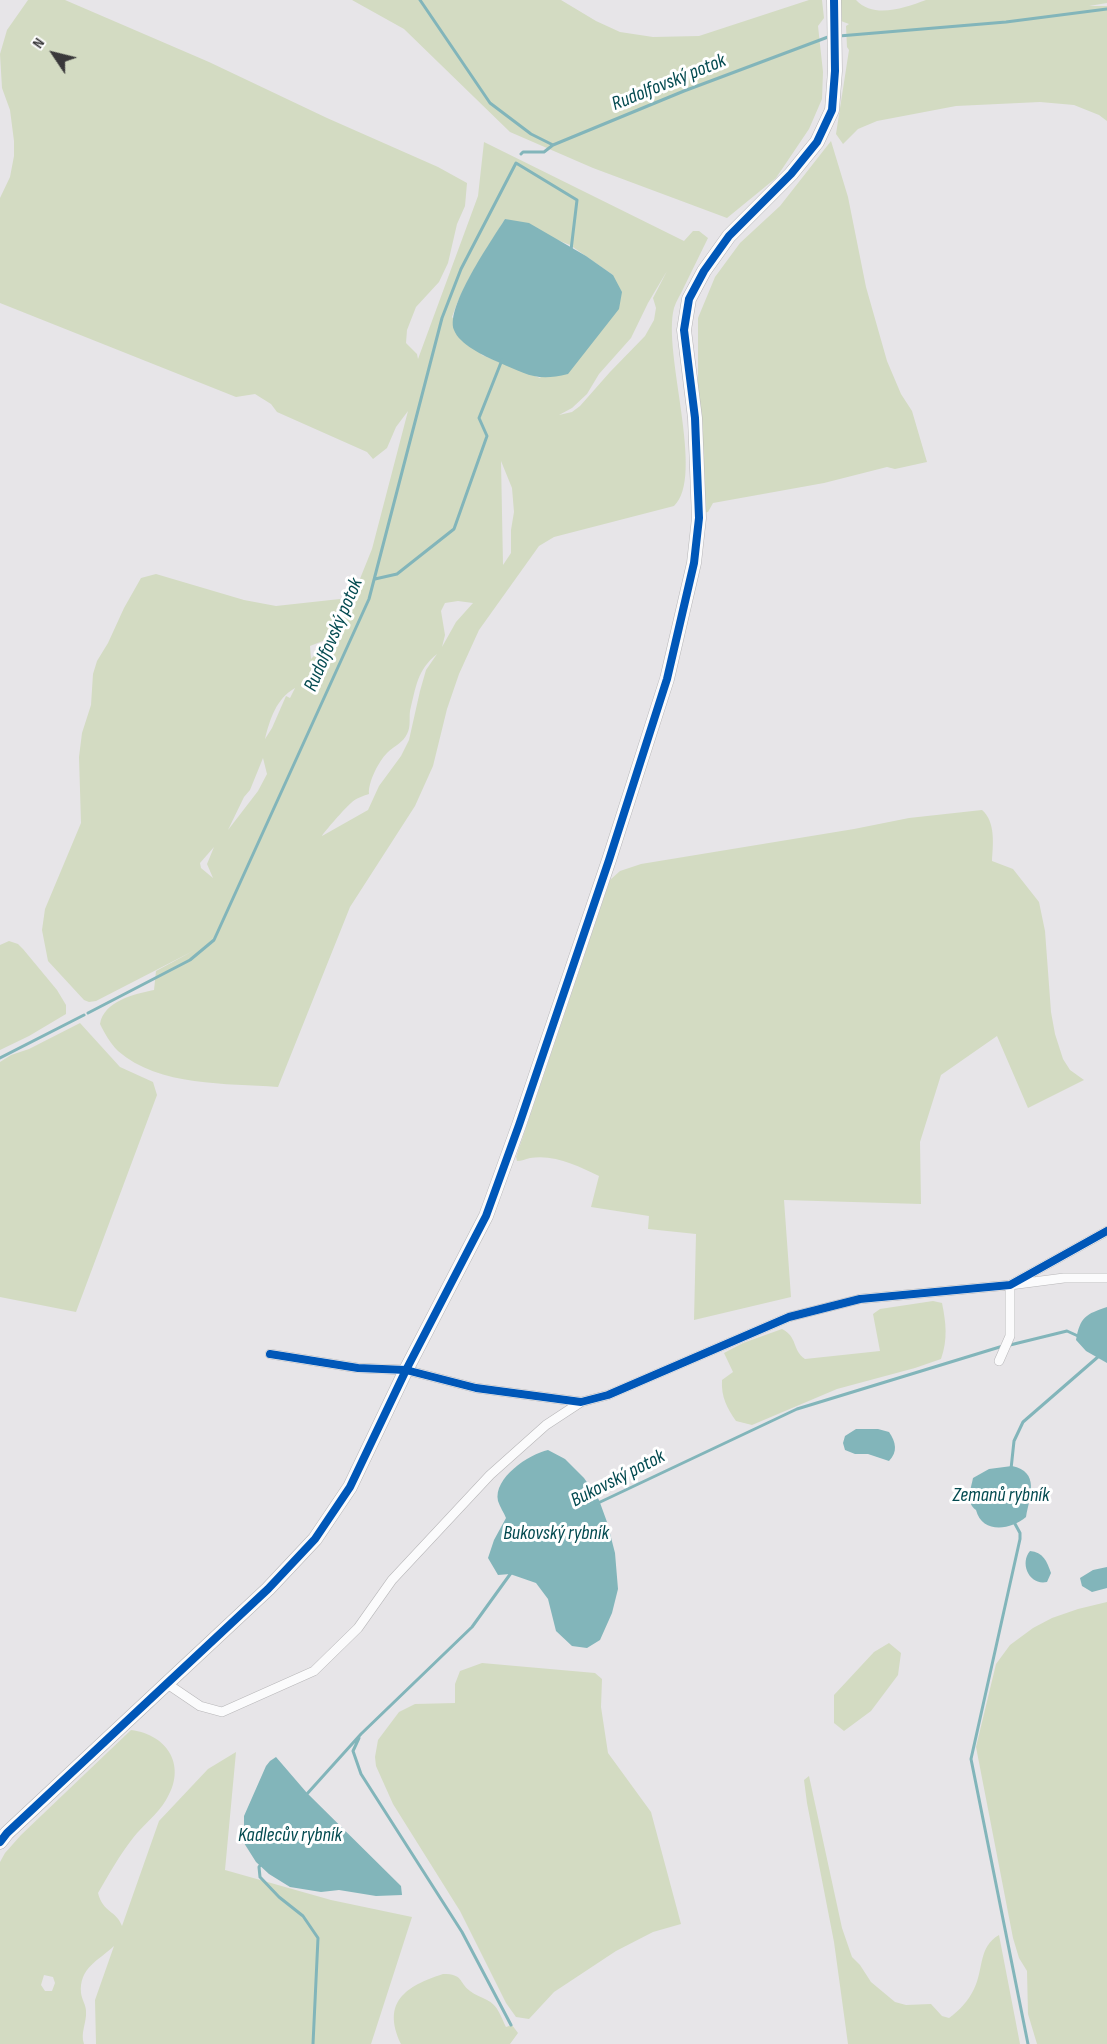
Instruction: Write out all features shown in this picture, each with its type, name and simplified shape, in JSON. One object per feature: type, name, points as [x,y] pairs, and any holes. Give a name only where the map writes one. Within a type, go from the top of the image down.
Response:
[{"type":"street","points":[[0,1842],[165,1683],[268,1589],[315,1539],[350,1487],[406,1370],[486,1216],[523,1114],[667,679],[694,563],[699,518],[695,418],[684,330],[689,299],[704,270],[729,236],[791,174],[817,142],[832,110],[835,72],[834,0]]},
{"type":"street","points":[[1010,1285],[1107,1231]]},
{"type":"street","points":[[165,1683],[200,1706],[222,1712],[314,1671],[358,1628],[392,1580],[490,1474],[546,1425],[581,1402],[608,1395],[789,1317],[860,1299],[1064,1278],[1107,1278]]},
{"type":"street","points":[[1000,1357],[1009,1338],[1010,1285]]},
{"type":"street","points":[[270,1354],[358,1368],[406,1370],[476,1388],[581,1402]]},
{"type":"green space","points":[[28,0],[65,0],[209,62],[438,167],[467,183],[465,206],[457,224],[448,263],[439,282],[416,307],[407,330],[406,343],[417,354],[418,359],[478,196],[484,142],[684,241],[693,231],[699,231],[708,238],[675,305],[672,328],[673,354],[685,442],[686,469],[683,491],[674,506],[554,537],[539,546],[479,630],[459,674],[447,709],[433,766],[415,806],[350,907],[278,1087],[194,1081],[173,1077],[135,1063],[118,1051],[100,1024],[107,1010],[121,1000],[154,990],[156,971],[195,950],[96,1001],[89,1002],[84,1000],[48,961],[42,930],[45,909],[81,823],[79,757],[82,733],[91,705],[93,674],[97,661],[141,578],[156,574],[244,600],[276,606],[340,599],[349,606],[372,549],[408,411],[396,427],[387,448],[373,459],[367,452],[277,412],[271,404],[255,394],[236,397],[0,303],[0,198],[10,177],[14,156],[10,110],[2,88],[0,54],[7,30]],"holes":[[[505,219],[570,245],[613,275],[540,378],[482,355],[452,317],[469,279]],[[667,271],[653,298],[656,308],[654,320],[645,336],[580,406],[572,412],[559,415],[572,408],[587,394],[599,374],[631,338]],[[501,461],[512,488],[514,512],[511,553],[503,565]],[[458,601],[473,603],[456,622],[442,647],[445,635],[441,611],[445,603]],[[342,636],[341,640],[332,641],[324,646],[311,659],[310,646],[333,637]],[[437,654],[426,670],[409,740],[401,756],[379,786],[368,810],[322,836],[351,803],[369,794],[372,778],[381,761],[405,737],[409,728],[410,711],[416,687],[425,666]],[[295,688],[290,698],[286,696],[265,739],[272,717],[283,698]],[[263,758],[267,774],[258,791],[228,830],[244,797],[250,790]],[[214,847],[207,864],[213,878],[201,868],[200,863]]]},
{"type":"green space","points":[[352,0],[561,0],[620,32],[653,37],[699,36],[809,0],[822,0],[824,18],[818,26],[823,72],[822,99],[809,129],[776,178],[727,218],[593,168],[510,132],[404,29]]},
{"type":"green space","points":[[841,0],[856,0],[871,9],[889,10],[926,0],[1107,0],[1107,3],[1089,6],[1107,6],[1107,121],[1099,115],[1074,105],[1040,102],[956,106],[877,121],[858,129],[843,144],[836,134],[849,50],[846,26],[849,24],[841,21]]},
{"type":"green space","points":[[831,141],[848,197],[866,287],[887,361],[901,394],[912,411],[927,462],[895,469],[887,467],[824,483],[713,503],[708,512],[698,514],[698,318],[715,277],[740,243],[780,206]]},
{"type":"green space","points":[[982,810],[992,827],[992,861],[1013,869],[1039,902],[1045,931],[1051,1012],[1055,1034],[1063,1059],[1070,1070],[1084,1080],[1028,1108],[997,1036],[941,1075],[920,1142],[921,1204],[784,1200],[791,1297],[694,1320],[696,1234],[648,1229],[649,1216],[591,1207],[599,1176],[557,1159],[539,1157],[517,1161],[516,1157],[610,880],[620,871],[641,864],[909,818]]},
{"type":"green space","points":[[9,941],[18,944],[23,949],[57,990],[66,1005],[66,1014],[0,1050],[0,945]]},
{"type":"green space","points":[[80,1023],[120,1067],[153,1082],[157,1095],[76,1312],[0,1297],[0,1062]]},
{"type":"green space","points":[[933,1301],[942,1303],[945,1317],[946,1331],[941,1359],[837,1389],[752,1425],[736,1421],[727,1407],[722,1392],[722,1380],[733,1372],[724,1353],[743,1343],[782,1329],[791,1336],[798,1352],[805,1359],[880,1351],[873,1314],[880,1309]]},
{"type":"green space","points":[[1107,1602],[1107,2044],[1037,2044],[1028,2014],[1027,1971],[1019,1958],[1013,1938],[976,1747],[996,1664],[1010,1645],[1033,1628],[1052,1618]]},
{"type":"green space","points":[[889,1643],[901,1653],[898,1675],[871,1711],[844,1731],[834,1723],[834,1695],[874,1652]]},
{"type":"green space","points":[[482,1663],[595,1673],[602,1679],[601,1707],[608,1753],[651,1812],[681,1924],[653,1932],[616,1951],[554,1992],[529,2019],[516,2017],[506,2003],[460,1911],[393,1804],[376,1766],[378,1740],[399,1712],[415,1704],[455,1703],[455,1684],[460,1671]]},
{"type":"green space","points":[[131,1730],[155,1738],[164,1746],[171,1754],[174,1765],[175,1776],[172,1788],[166,1800],[128,1845],[98,1893],[100,1900],[122,1926],[159,1821],[208,1769],[236,1752],[225,1870],[331,1900],[412,1917],[371,2044],[96,2044],[95,2000],[114,1946],[86,1971],[83,1977],[81,1993],[86,2011],[84,2044],[0,2044],[0,1862],[21,1835]],"holes":[[[44,1975],[53,1977],[55,1983],[52,1991],[45,1991],[41,1985]]]},
{"type":"green space","points":[[809,1776],[842,1928],[852,1957],[871,1982],[895,2002],[906,2005],[931,2004],[942,2016],[949,2018],[972,1993],[984,1952],[992,1940],[999,1935],[1020,2044],[848,2044],[834,1942],[807,1803],[804,1780]]},
{"type":"green space","points":[[443,1974],[458,1977],[466,1988],[494,2005],[506,2027],[512,2025],[518,2033],[510,2044],[401,2044],[394,2017],[401,1998],[418,1984]]},
{"type":"water","points":[[505,219],[529,223],[586,256],[613,275],[622,292],[619,309],[568,374],[539,377],[524,373],[473,349],[461,340],[454,330],[453,319],[463,290]]},
{"type":"water","points":[[1107,1307],[1107,1363],[1086,1351],[1076,1340],[1082,1321],[1089,1314]]},
{"type":"water","points":[[856,1429],[878,1429],[889,1432],[895,1447],[894,1454],[889,1461],[845,1450],[843,1443],[845,1436]]},
{"type":"water","name":"Bukovský rybník","points":[[548,1450],[565,1459],[584,1478],[599,1500],[615,1553],[618,1589],[612,1613],[600,1640],[587,1648],[572,1646],[556,1631],[548,1599],[536,1583],[510,1574],[498,1575],[488,1558],[494,1540],[506,1518],[498,1501],[501,1484],[514,1468],[531,1456]]},
{"type":"water","name":"Zemanů rybník","points":[[1012,1466],[1027,1473],[1030,1479],[1031,1493],[1026,1517],[1013,1525],[991,1526],[979,1518],[971,1503],[973,1478],[989,1469]]},
{"type":"water","points":[[1030,1551],[1038,1553],[1046,1561],[1051,1573],[1047,1582],[1036,1581],[1028,1573],[1026,1562]]},
{"type":"water","points":[[1107,1567],[1107,1588],[1092,1592],[1082,1586],[1080,1578],[1093,1570]]},
{"type":"water","name":"Kadlecův rybník","points":[[276,1757],[307,1793],[401,1886],[402,1895],[376,1896],[339,1890],[321,1892],[290,1887],[269,1874],[256,1862],[244,1843],[244,1816],[266,1766]]},
{"type":"waterway","points":[[420,0],[490,103],[531,134],[553,145]]},
{"type":"waterway","name":"Rudolfovský potok","points":[[839,36],[1006,22],[1107,9]]},
{"type":"waterway","name":"Rudolfovský potok","points":[[521,154],[523,152],[544,152],[553,145],[684,91],[828,37]]},
{"type":"waterway","name":"Rudolfovský potok","points":[[88,1013],[190,960],[214,940],[369,599],[442,318],[461,269],[516,163],[577,200],[571,250]]},
{"type":"waterway","points":[[375,579],[397,574],[454,529],[487,436],[479,418],[502,360]]},
{"type":"waterway","name":"Rudolfovský potok","points":[[0,1058],[84,1015]]},
{"type":"waterway","name":"Bukovský potok","points":[[1010,1345],[1067,1331],[1078,1336]]},
{"type":"waterway","name":"Bukovský potok","points":[[596,1504],[797,1409],[1003,1346]]},
{"type":"waterway","points":[[1011,1469],[1014,1441],[1023,1422],[1099,1356]]},
{"type":"waterway","points":[[1014,1522],[1020,1533],[1020,1539],[971,1759],[1028,2044]]},
{"type":"waterway","name":"Bukovský potok","points":[[306,1795],[361,1734],[472,1627],[511,1573]]},
{"type":"waterway","points":[[359,1738],[353,1751],[361,1774],[462,1932],[511,2025]]},
{"type":"waterway","name":"Bukovský potok","points":[[262,1863],[259,1867],[260,1877],[279,1897],[303,1916],[318,1938],[313,2044]]},
{"type":"cycle path","points":[[0,1842],[268,1589],[315,1539],[350,1487],[406,1370],[486,1216],[609,860],[667,679],[694,563],[699,518],[695,418],[684,330],[689,299],[704,271],[729,236],[791,174],[817,142],[832,110],[835,71],[834,0]]},
{"type":"cycle path","points":[[270,1354],[358,1368],[406,1370],[476,1388],[581,1402],[608,1395],[789,1317],[860,1299],[1010,1285],[1107,1231]]}]
